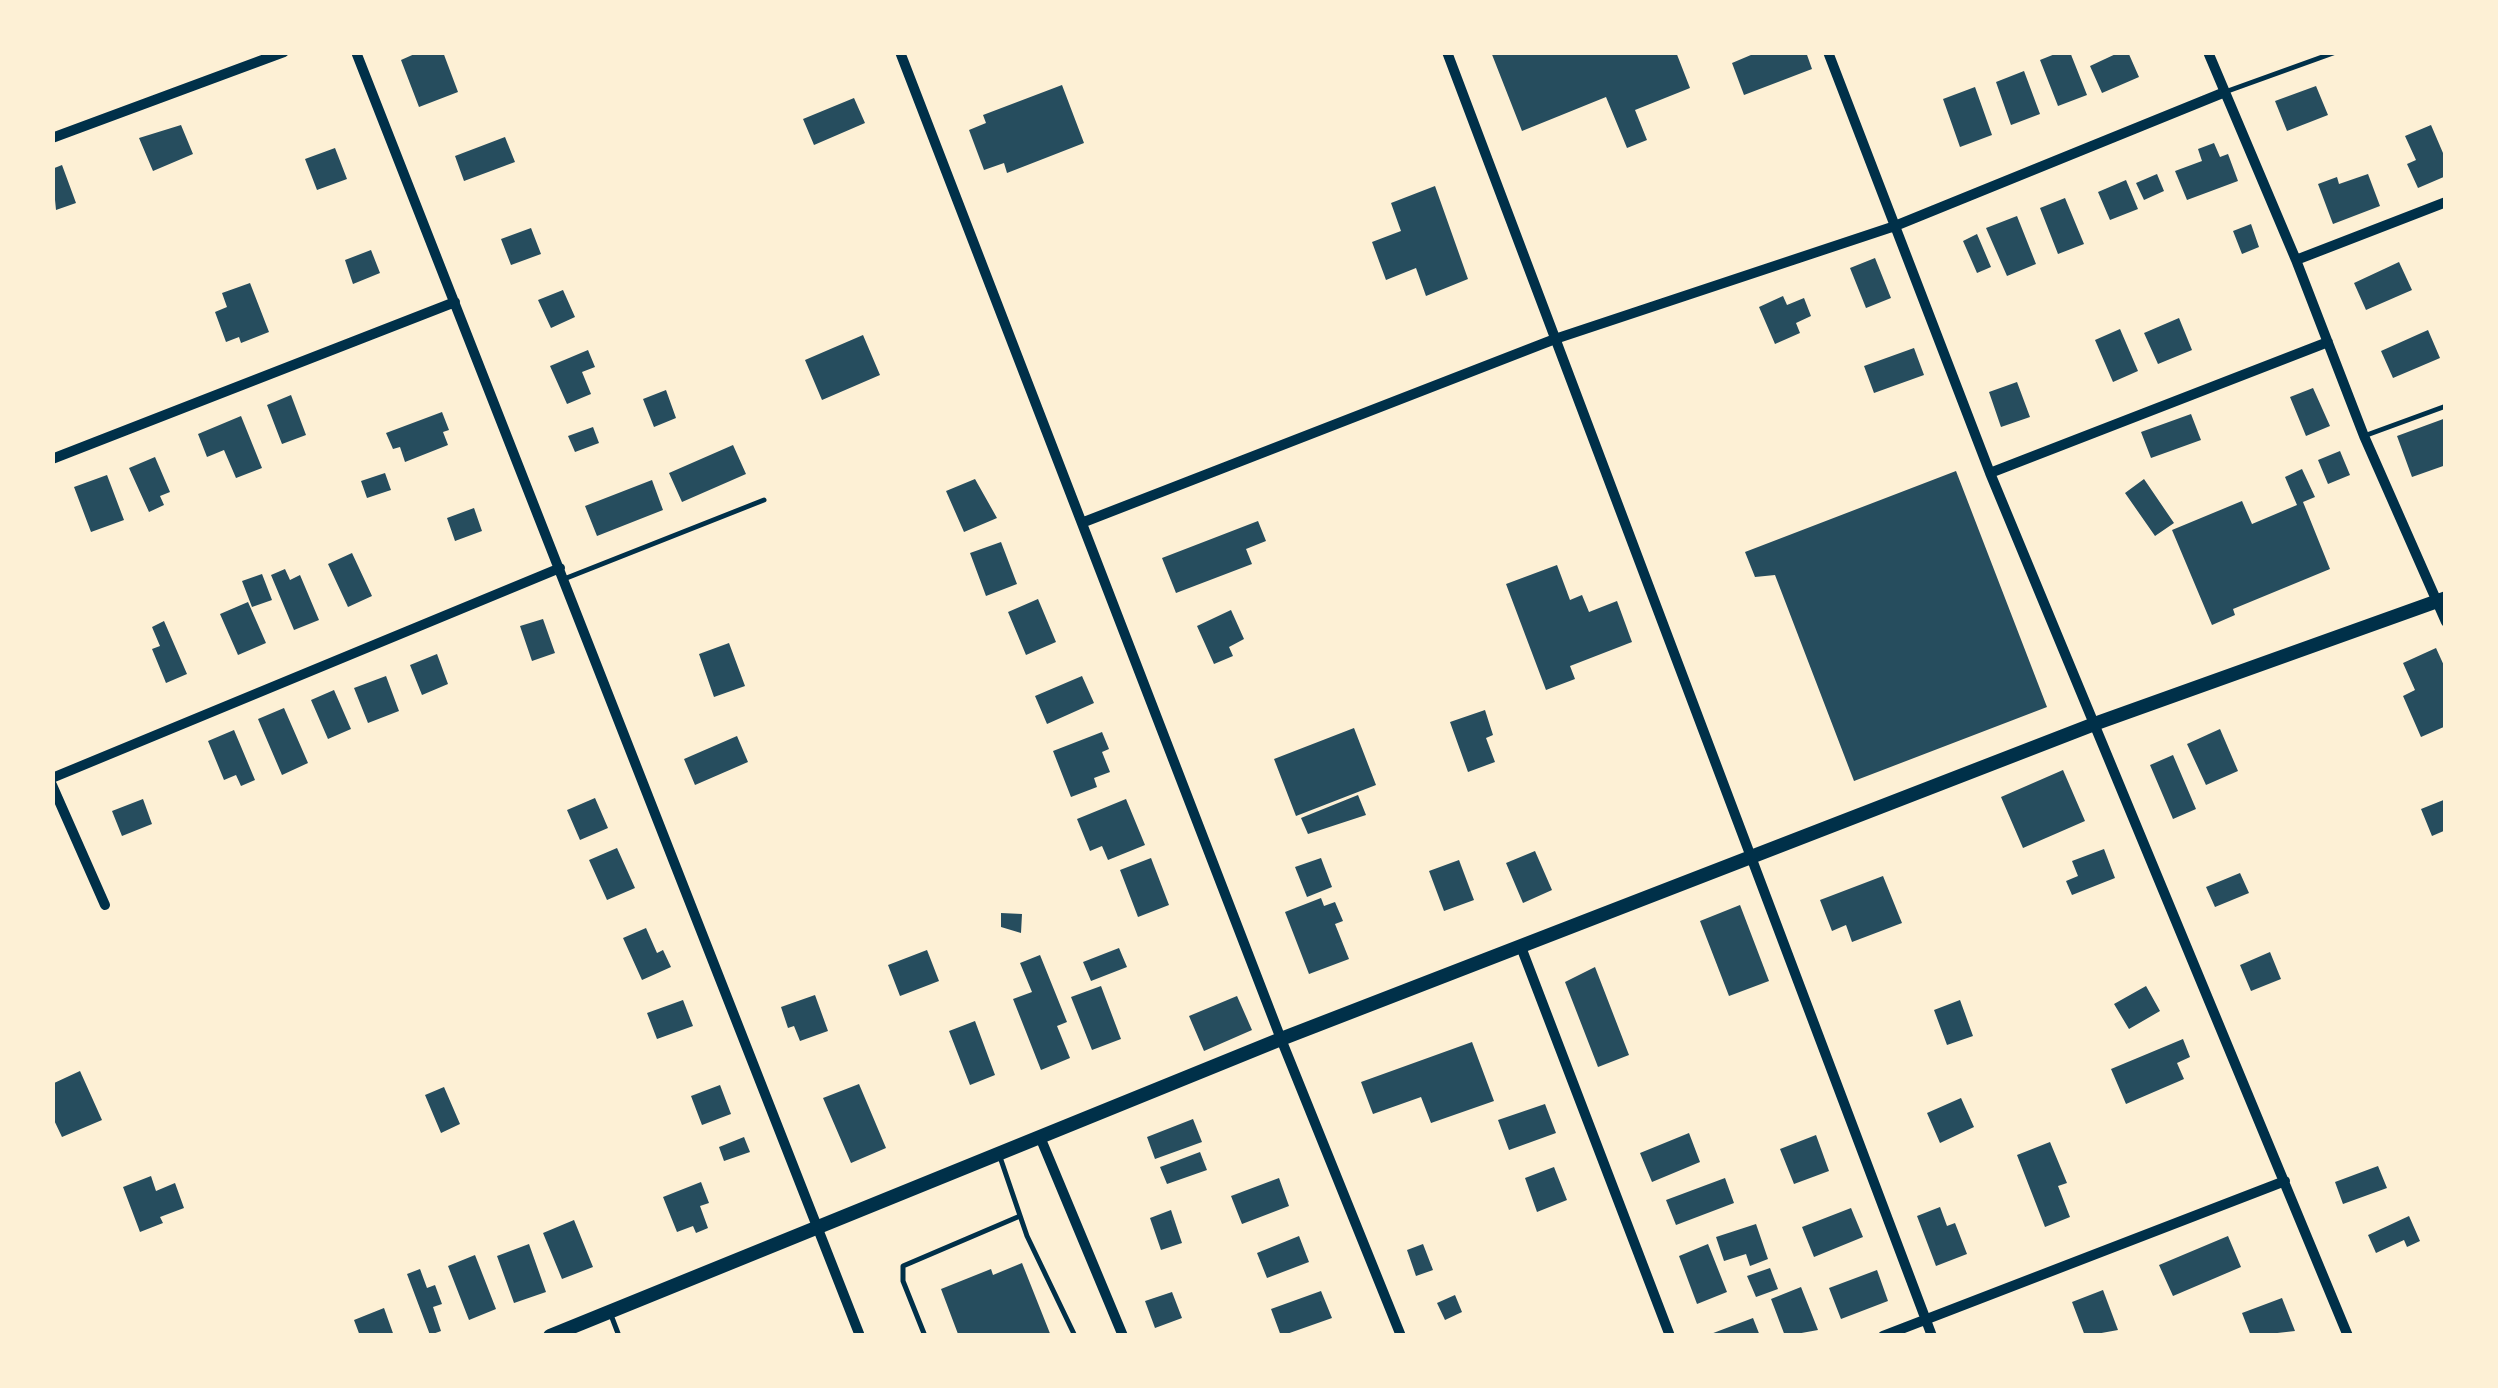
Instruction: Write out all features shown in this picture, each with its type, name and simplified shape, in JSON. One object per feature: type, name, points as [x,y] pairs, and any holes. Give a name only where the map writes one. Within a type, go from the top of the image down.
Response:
[{"type":"main road","points":[[550,1336],[1281,1040],[1751,857],[2097,723],[2441,600]]},
{"type":"street","points":[[52,138],[284,52]]},
{"type":"street","points":[[356,52],[860,1336]]},
{"type":"street","points":[[900,52],[1281,1040],[1402,1336]]},
{"type":"street","points":[[1447,52],[1932,1336]]},
{"type":"street","points":[[1828,52],[1990,473],[2097,723],[2348,1336]]},
{"type":"street","points":[[2208,52],[2296,260],[2364,436],[2441,600],[2446,622]]},
{"type":"street","points":[[1084,522],[1555,339],[1894,226],[2225,92]]},
{"type":"street","points":[[2296,260],[2446,202]]},
{"type":"street","points":[[52,459],[456,302]]},
{"type":"street","points":[[1990,473],[2328,342]]},
{"type":"street","points":[[106,905],[52,782],[562,574]]},
{"type":"street","points":[[1521,947],[1670,1336]]},
{"type":"street","points":[[1040,1137],[1122,1336]]},
{"type":"street","points":[[1883,1336],[2285,1181]]},
{"type":"lane","points":[[2225,92],[2336,52]]},
{"type":"lane","points":[[2364,436],[2446,406]]},
{"type":"lane","points":[[562,574],[764,500]]},
{"type":"lane","points":[[999,1154],[1027,1236],[1075,1336]]},
{"type":"lane","points":[[925,1336],[902,1282],[902,1266],[1020,1216]]},
{"type":"lane","points":[[610,1312],[619,1336]]},
{"type":"building","points":[[419,52],[443,52],[458,92],[419,107],[401,60]]},
{"type":"building","points":[[1491,52],[1676,52],[1690,88],[1635,110],[1647,140],[1627,148],[1606,97],[1522,131]]},
{"type":"building","points":[[1758,52],[1806,52],[1812,69],[1744,95],[1732,63]]},
{"type":"building","points":[[2070,52],[2087,95],[2058,106],[2040,60]]},
{"type":"building","points":[[2128,52],[2139,77],[2102,93],[2090,66]]},
{"type":"building","points":[[2024,71],[2040,114],[2011,125],[1996,82]]},
{"type":"building","points":[[1062,85],[1084,143],[1007,173],[1004,163],[984,170],[969,130],[986,123],[983,115]]},
{"type":"building","points":[[2316,86],[2328,115],[2287,131],[2275,101]]},
{"type":"building","points":[[1975,87],[1992,135],[1960,147],[1943,99]]},
{"type":"building","points":[[854,98],[865,123],[814,145],[803,119]]},
{"type":"building","points":[[181,125],[193,154],[153,171],[139,138]]},
{"type":"building","points":[[2431,125],[2446,160],[2446,176],[2418,188],[2407,164],[2416,160],[2405,136]]},
{"type":"building","points":[[505,137],[515,162],[464,181],[455,156]]},
{"type":"building","points":[[2214,143],[2220,157],[2228,154],[2238,181],[2187,200],[2175,171],[2202,161],[2198,149]]},
{"type":"building","points":[[335,148],[347,179],[317,190],[305,159]]},
{"type":"building","points":[[62,165],[76,203],[56,210],[52,169]]},
{"type":"building","points":[[2157,174],[2164,191],[2144,200],[2136,183]]},
{"type":"building","points":[[2368,174],[2380,206],[2333,224],[2318,184],[2337,177],[2339,184]]},
{"type":"building","points":[[2126,180],[2138,209],[2110,220],[2098,192]]},
{"type":"building","points":[[1435,186],[1468,279],[1426,296],[1416,268],[1386,280],[1372,242],[1401,231],[1391,203]]},
{"type":"building","points":[[2065,198],[2084,244],[2058,254],[2040,208]]},
{"type":"building","points":[[2017,216],[2036,264],[2007,276],[1986,228]]},
{"type":"building","points":[[2251,224],[2259,247],[2242,254],[2233,231]]},
{"type":"building","points":[[531,228],[541,254],[511,265],[501,239]]},
{"type":"building","points":[[1977,234],[1991,267],[1977,273],[1963,241]]},
{"type":"building","points":[[371,250],[380,273],[353,284],[345,260]]},
{"type":"building","points":[[1875,258],[1891,298],[1866,308],[1850,268]]},
{"type":"building","points":[[2399,262],[2412,290],[2366,310],[2354,283]]},
{"type":"building","points":[[250,283],[269,332],[241,343],[239,337],[226,342],[215,312],[227,307],[222,293]]},
{"type":"building","points":[[563,290],[575,317],[551,328],[538,300]]},
{"type":"building","points":[[1783,296],[1787,305],[1804,298],[1811,316],[1796,323],[1800,333],[1775,344],[1759,307]]},
{"type":"building","points":[[2179,318],[2192,350],[2158,364],[2144,333]]},
{"type":"building","points":[[2120,329],[2138,371],[2113,382],[2095,340]]},
{"type":"building","points":[[2428,330],[2440,358],[2393,378],[2381,351]]},
{"type":"building","points":[[863,335],[880,375],[822,400],[805,360]]},
{"type":"building","points":[[1914,348],[1924,375],[1874,393],[1864,366]]},
{"type":"building","points":[[588,350],[595,367],[582,372],[591,394],[567,404],[550,366]]},
{"type":"building","points":[[2017,382],[2030,417],[2001,427],[1989,392]]},
{"type":"building","points":[[2313,388],[2330,426],[2306,436],[2290,397]]},
{"type":"building","points":[[666,390],[676,418],[654,427],[643,399]]},
{"type":"building","points":[[291,395],[306,435],[282,444],[267,405]]},
{"type":"building","points":[[442,412],[449,430],[443,432],[448,445],[405,462],[400,447],[393,449],[386,433]]},
{"type":"building","points":[[2191,414],[2201,440],[2151,458],[2141,432]]},
{"type":"building","points":[[241,416],[262,468],[236,478],[224,450],[207,457],[198,434]]},
{"type":"building","points":[[2446,418],[2446,465],[2412,477],[2397,436]]},
{"type":"building","points":[[593,427],[599,443],[575,452],[568,436]]},
{"type":"building","points":[[733,445],[746,474],[682,502],[669,473]]},
{"type":"building","points":[[2340,451],[2350,475],[2328,484],[2318,460]]},
{"type":"building","points":[[155,457],[170,492],[160,496],[164,505],[149,512],[129,468]]},
{"type":"building","points":[[2302,469],[2315,497],[2303,502],[2330,569],[2233,609],[2235,615],[2212,625],[2172,530],[2242,501],[2252,524],[2297,505],[2285,477]]},
{"type":"building","points":[[1956,471],[2047,707],[1854,781],[1775,575],[1755,577],[1745,552]]},
{"type":"building","points":[[385,473],[391,490],[367,498],[361,481]]},
{"type":"building","points":[[107,475],[124,520],[91,532],[74,487]]},
{"type":"building","points":[[975,479],[997,518],[964,532],[946,491]]},
{"type":"building","points":[[2144,479],[2174,523],[2155,536],[2125,493]]},
{"type":"building","points":[[652,480],[663,510],[597,536],[585,506]]},
{"type":"building","points":[[474,508],[482,531],[455,541],[447,518]]},
{"type":"building","points":[[1258,521],[1266,541],[1246,549],[1252,564],[1176,593],[1162,558]]},
{"type":"building","points":[[1001,542],[1017,584],[986,596],[970,553]]},
{"type":"building","points":[[352,553],[372,596],[348,607],[328,564]]},
{"type":"building","points":[[1557,565],[1570,600],[1582,595],[1589,612],[1617,601],[1632,642],[1570,666],[1575,679],[1546,690],[1506,584]]},
{"type":"building","points":[[285,569],[290,580],[300,575],[319,620],[294,630],[271,575]]},
{"type":"building","points":[[262,574],[272,600],[252,607],[242,581]]},
{"type":"building","points":[[1038,599],[1056,642],[1026,655],[1008,612]]},
{"type":"building","points":[[248,602],[266,643],[238,655],[220,614]]},
{"type":"building","points":[[1231,610],[1244,639],[1229,647],[1233,656],[1214,664],[1197,626]]},
{"type":"building","points":[[543,619],[555,653],[532,661],[520,626]]},
{"type":"building","points":[[164,621],[187,674],[166,683],[152,649],[160,646],[152,627]]},
{"type":"building","points":[[729,643],[745,686],[714,697],[699,654]]},
{"type":"building","points":[[2436,648],[2446,670],[2446,726],[2421,737],[2403,696],[2415,690],[2403,663]]},
{"type":"building","points":[[437,654],[448,684],[422,695],[410,665]]},
{"type":"building","points":[[386,676],[399,711],[368,723],[354,688]]},
{"type":"building","points":[[1082,676],[1094,703],[1047,724],[1035,696]]},
{"type":"building","points":[[334,690],[351,729],[328,739],[311,700]]},
{"type":"building","points":[[284,708],[308,763],[282,775],[258,719]]},
{"type":"building","points":[[1485,710],[1493,735],[1486,738],[1495,762],[1468,772],[1450,722]]},
{"type":"building","points":[[1354,728],[1376,785],[1296,816],[1274,759]]},
{"type":"building","points":[[2220,729],[2238,771],[2206,785],[2187,744]]},
{"type":"building","points":[[234,730],[255,780],[241,786],[236,775],[224,780],[208,741]]},
{"type":"building","points":[[1102,732],[1109,749],[1102,752],[1110,772],[1094,778],[1097,787],[1071,797],[1053,751]]},
{"type":"building","points":[[737,736],[748,762],[695,785],[684,759]]},
{"type":"building","points":[[2173,755],[2196,809],[2173,819],[2150,765]]},
{"type":"building","points":[[2063,770],[2085,821],[2023,848],[2001,797]]},
{"type":"building","points":[[1358,795],[1366,815],[1308,834],[1301,818]]},
{"type":"building","points":[[595,798],[608,828],[580,840],[567,810]]},
{"type":"building","points":[[143,799],[152,824],[122,836],[112,811]]},
{"type":"building","points":[[1126,799],[1145,845],[1108,860],[1102,846],[1090,851],[1077,819]]},
{"type":"building","points":[[2446,799],[2446,830],[2432,836],[2421,809]]},
{"type":"building","points":[[617,848],[635,888],[607,900],[589,860]]},
{"type":"building","points":[[2104,849],[2115,878],[2072,895],[2066,881],[2078,876],[2072,861]]},
{"type":"building","points":[[1535,851],[1552,890],[1523,903],[1506,863]]},
{"type":"building","points":[[1151,858],[1169,905],[1138,917],[1120,870]]},
{"type":"building","points":[[1321,858],[1332,887],[1307,897],[1295,867]]},
{"type":"building","points":[[1459,860],[1474,900],[1444,911],[1429,871]]},
{"type":"building","points":[[2240,873],[2249,893],[2215,907],[2206,887]]},
{"type":"building","points":[[1883,876],[1902,923],[1852,942],[1846,925],[1832,931],[1820,900]]},
{"type":"building","points":[[1321,898],[1324,906],[1335,902],[1343,921],[1335,924],[1349,959],[1309,974],[1285,912]]},
{"type":"building","points":[[1740,905],[1769,981],[1729,996],[1700,921]]},
{"type":"building","points":[[1001,913],[1022,914],[1021,933],[1001,927]]},
{"type":"building","points":[[646,928],[657,953],[663,950],[671,967],[642,980],[623,938]]},
{"type":"building","points":[[1119,948],[1127,967],[1091,981],[1083,962]]},
{"type":"building","points":[[927,950],[939,981],[900,996],[888,965]]},
{"type":"building","points":[[2270,952],[2281,979],[2251,991],[2240,965]]},
{"type":"building","points":[[1040,955],[1067,1022],[1057,1026],[1070,1058],[1041,1070],[1013,999],[1032,992],[1020,963]]},
{"type":"building","points":[[1595,967],[1629,1055],[1598,1067],[1565,982]]},
{"type":"building","points":[[1101,986],[1121,1039],[1092,1050],[1071,997]]},
{"type":"building","points":[[2146,986],[2160,1011],[2129,1029],[2114,1004]]},
{"type":"building","points":[[815,995],[828,1031],[800,1041],[794,1026],[788,1028],[781,1007]]},
{"type":"building","points":[[1237,996],[1252,1030],[1204,1051],[1189,1016]]},
{"type":"building","points":[[683,1000],[693,1026],[657,1039],[647,1013]]},
{"type":"building","points":[[1960,1000],[1973,1036],[1947,1045],[1934,1010]]},
{"type":"building","points":[[975,1021],[995,1075],[970,1085],[949,1031]]},
{"type":"building","points":[[2183,1039],[2190,1057],[2177,1063],[2184,1079],[2126,1104],[2111,1069]]},
{"type":"building","points":[[1472,1042],[1494,1101],[1431,1123],[1421,1097],[1373,1114],[1361,1082]]},
{"type":"building","points":[[80,1071],[102,1120],[62,1137],[52,1116],[52,1084]]},
{"type":"building","points":[[859,1084],[886,1148],[851,1163],[823,1098]]},
{"type":"building","points":[[720,1085],[731,1114],[702,1125],[691,1096]]},
{"type":"building","points":[[444,1087],[460,1124],[441,1133],[425,1095]]},
{"type":"building","points":[[1961,1098],[1974,1127],[1940,1143],[1927,1113]]},
{"type":"building","points":[[1545,1104],[1556,1133],[1509,1150],[1498,1120]]},
{"type":"building","points":[[1193,1119],[1202,1142],[1155,1159],[1147,1137]]},
{"type":"building","points":[[1689,1133],[1700,1162],[1652,1182],[1640,1153]]},
{"type":"building","points":[[1816,1135],[1829,1171],[1794,1184],[1780,1149]]},
{"type":"building","points":[[744,1137],[750,1152],[724,1161],[719,1147]]},
{"type":"building","points":[[2050,1142],[2067,1183],[2058,1186],[2070,1217],[2045,1227],[2017,1155]]},
{"type":"building","points":[[1200,1152],[1207,1170],[1167,1184],[1160,1167]]},
{"type":"building","points":[[2378,1166],[2387,1188],[2343,1204],[2335,1182]]},
{"type":"building","points":[[1554,1167],[1567,1200],[1537,1212],[1525,1178]]},
{"type":"building","points":[[151,1176],[156,1191],[175,1183],[184,1208],[160,1217],[163,1223],[140,1232],[123,1187]]},
{"type":"building","points":[[1279,1178],[1289,1206],[1242,1224],[1231,1196]]},
{"type":"building","points":[[1725,1178],[1734,1203],[1676,1225],[1666,1200]]},
{"type":"building","points":[[701,1182],[709,1203],[700,1206],[708,1228],[696,1233],[693,1226],[677,1232],[663,1197]]},
{"type":"building","points":[[1940,1207],[1947,1226],[1955,1223],[1967,1254],[1936,1266],[1917,1216]]},
{"type":"building","points":[[1851,1208],[1863,1237],[1814,1257],[1802,1227]]},
{"type":"building","points":[[1171,1210],[1182,1243],[1161,1250],[1150,1218]]},
{"type":"building","points":[[2409,1216],[2420,1241],[2407,1247],[2404,1240],[2376,1253],[2368,1235]]},
{"type":"building","points":[[574,1220],[593,1267],[562,1279],[543,1233]]},
{"type":"building","points":[[1756,1224],[1768,1259],[1750,1266],[1746,1254],[1724,1261],[1716,1237]]},
{"type":"building","points":[[1299,1236],[1309,1262],[1267,1278],[1257,1253]]},
{"type":"building","points":[[2228,1236],[2241,1267],[2173,1296],[2159,1265]]},
{"type":"building","points":[[529,1244],[546,1292],[514,1303],[497,1256]]},
{"type":"building","points":[[1423,1244],[1433,1270],[1416,1276],[1407,1250]]},
{"type":"building","points":[[1708,1244],[1727,1292],[1697,1304],[1679,1256]]},
{"type":"building","points":[[475,1255],[496,1309],[469,1320],[448,1266]]},
{"type":"building","points":[[1022,1263],[1051,1336],[958,1334],[941,1289],[991,1269],[993,1275]]},
{"type":"building","points":[[1770,1268],[1778,1289],[1756,1297],[1747,1276]]},
{"type":"building","points":[[420,1269],[427,1288],[435,1285],[442,1304],[433,1307],[441,1331],[430,1335],[407,1274]]},
{"type":"building","points":[[1877,1270],[1888,1301],[1841,1319],[1829,1288]]},
{"type":"building","points":[[1801,1287],[1818,1330],[1785,1336],[1771,1299]]},
{"type":"building","points":[[2103,1290],[2118,1330],[2085,1336],[2072,1302]]},
{"type":"building","points":[[1321,1291],[1332,1318],[1281,1336],[1271,1309]]},
{"type":"building","points":[[1172,1292],[1182,1318],[1155,1328],[1145,1301]]},
{"type":"building","points":[[1455,1295],[1462,1312],[1445,1320],[1437,1303]]},
{"type":"building","points":[[2282,1298],[2295,1331],[2251,1336],[2242,1313]]},
{"type":"building","points":[[384,1308],[394,1336],[360,1336],[354,1320]]},
{"type":"building","points":[[1753,1318],[1760,1336],[1708,1336],[1708,1335]]}]
